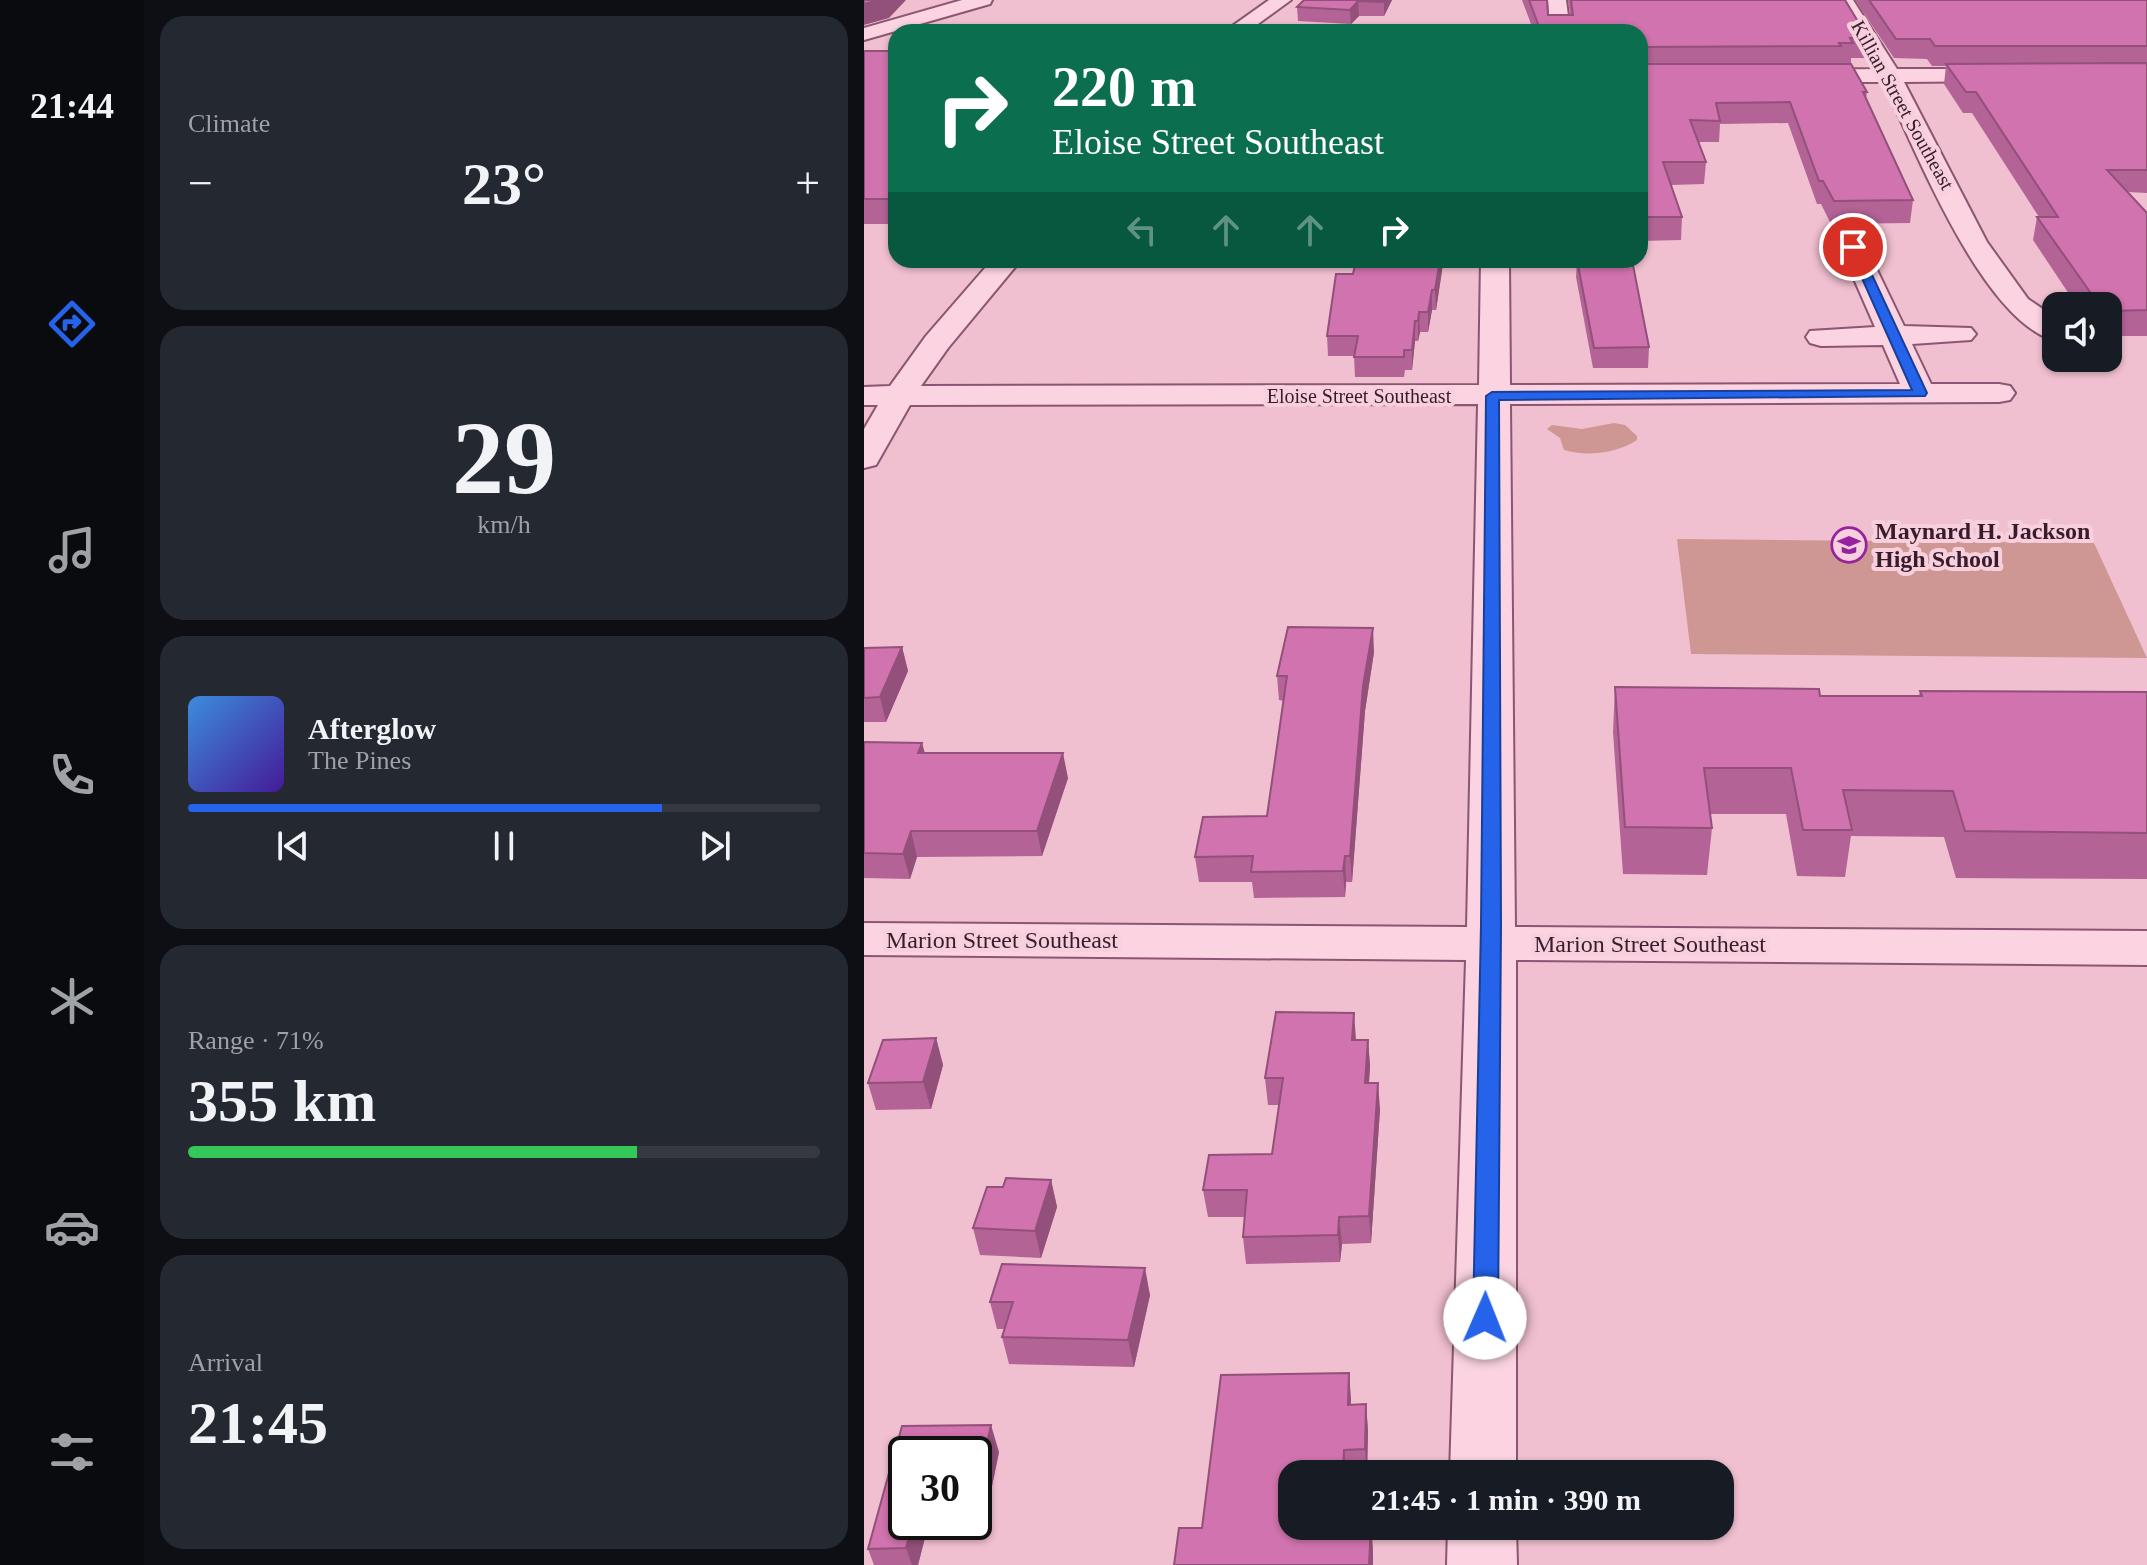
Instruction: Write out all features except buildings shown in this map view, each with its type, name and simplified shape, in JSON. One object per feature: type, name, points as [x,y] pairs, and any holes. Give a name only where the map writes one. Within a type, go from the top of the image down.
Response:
[{"type":"street","points":[[899,24],[983,0]]},
{"type":"street","points":[[1246,24],[1282,0]]},
{"type":"street","points":[[1557,0],[1559,24]]},
{"type":"street","name":"Killian Street Southeast","points":[[1844,0],[1890,75],[1974,243],[2018,305],[2042,322]]},
{"type":"street","points":[[864,34],[888,27]]},
{"type":"street","points":[[1781,76],[2026,75]]},
{"type":"street","points":[[1853,247],[1920,393]]},
{"type":"street","points":[[864,458],[899,396],[937,342],[1000,268]]},
{"type":"street","points":[[1483,1460],[1491,942],[1495,268]]},
{"type":"street","points":[[1821,337],[1961,334]]},
{"type":"street","name":"Eloise Street Southeast","points":[[864,396],[1999,393]]},
{"type":"street","name":"Marion Street Southeast","points":[[864,939],[2147,948]]},
{"type":"street","points":[[1482,1540],[1482,1565]]},
{"type":"shaded area","points":[[1614,423],[1625,425],[1637,436],[1637,440],[1612,451],[1573,452],[1564,450],[1560,438],[1547,429],[1552,425],[1582,429]]},
{"type":"shaded area","points":[[1677,539],[2094,543],[2147,658],[1691,654]]},
{"type":"place","name":"Maynard H. Jackson High School","points":[[1849,545]]},
{"type":"route","points":[[1485,1318],[1491,925],[1492,396],[1920,393],[1853,247]]}]
